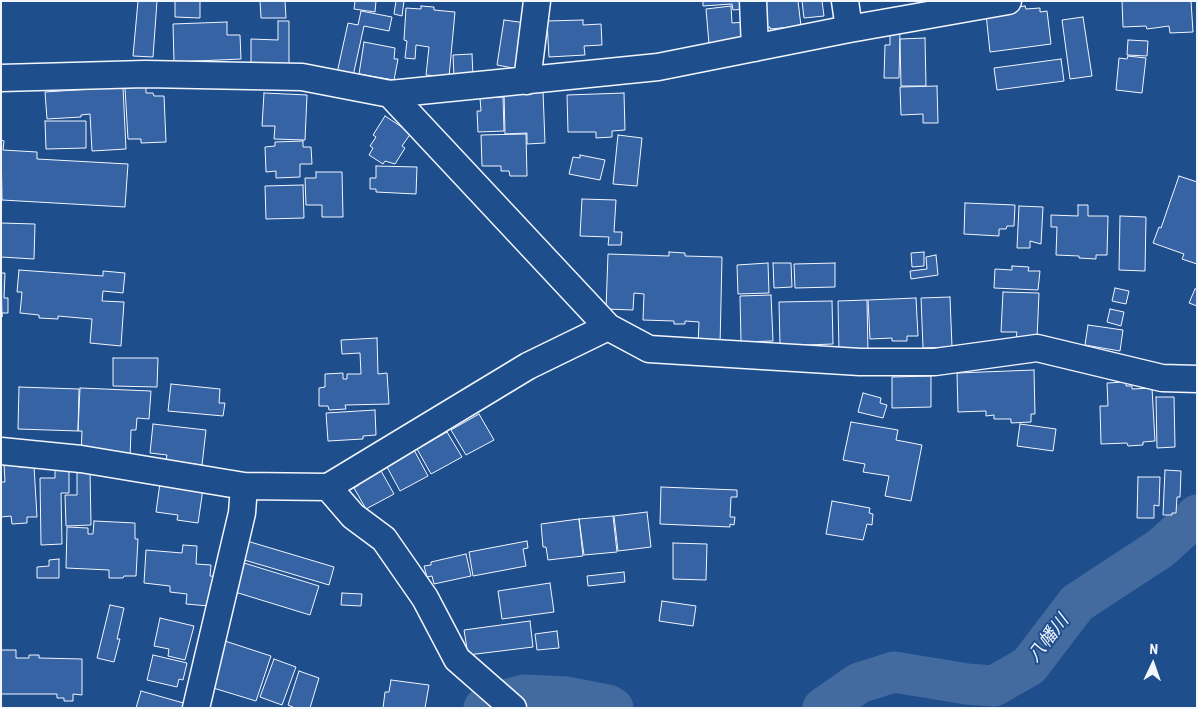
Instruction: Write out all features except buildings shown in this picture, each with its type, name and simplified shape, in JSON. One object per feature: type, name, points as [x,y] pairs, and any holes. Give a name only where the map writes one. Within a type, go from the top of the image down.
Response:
[{"type":"street","points":[[527,81],[537,1]]},
{"type":"street","points":[[753,1],[755,48]]},
{"type":"street","points":[[845,1],[849,29]]},
{"type":"street","points":[[1,78],[145,74],[302,77],[390,94],[658,67],[849,29],[1008,1]]},
{"type":"street","points":[[390,94],[608,327],[648,348],[860,362],[936,362],[1036,348],[1162,378],[1197,379]]},
{"type":"street","points":[[1,451],[81,459],[244,486],[328,487],[528,366],[608,327]]},
{"type":"street","points":[[196,708],[242,513],[244,486]]},
{"type":"street","points":[[328,487],[353,516],[384,539],[426,598],[457,659],[512,707]]},
{"type":"waterway","name":"八幡川","points":[[823,708],[859,683],[894,672],[967,684],[994,686],[1029,666],[1077,603],[1161,548],[1197,515]]},
{"type":"waterway","name":"八幡川","points":[[484,708],[492,703],[525,695],[567,697],[608,705],[613,708]]}]
